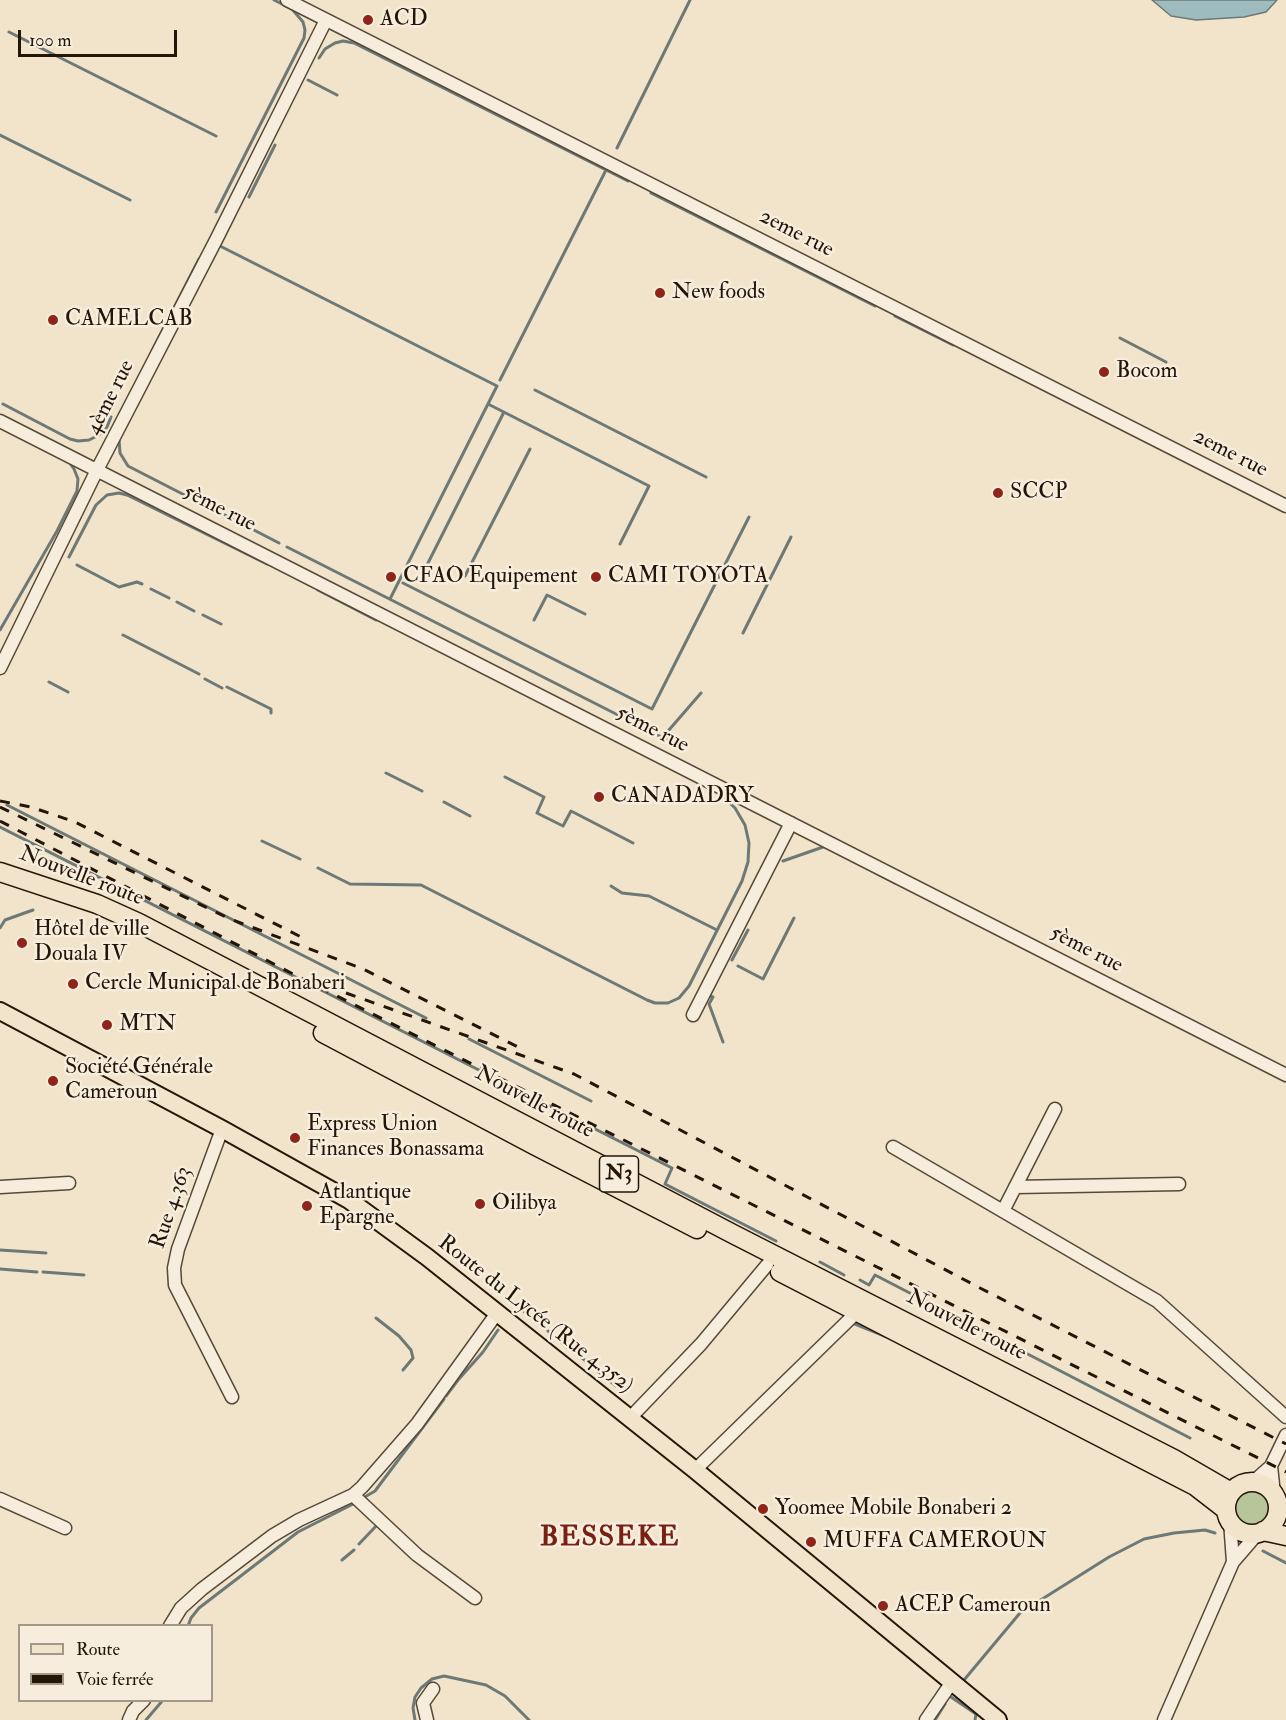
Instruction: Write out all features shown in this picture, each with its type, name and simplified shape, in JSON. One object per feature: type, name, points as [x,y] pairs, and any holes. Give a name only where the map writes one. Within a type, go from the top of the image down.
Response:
[{"type":"highway","name":"Nouvelle route","points":[[0,872],[97,904],[139,923],[730,1239],[767,1265],[1195,1486],[1229,1508]]},
{"type":"highway","name":"Nouvelle route","points":[[0,886],[93,915],[135,934],[534,1145],[730,1239],[1174,1459],[1229,1508]]},
{"type":"highway","points":[[1260,1532],[1276,1518],[1279,1503],[1265,1485],[1253,1482],[1241,1484],[1229,1508],[1239,1530],[1286,1536]]},
{"type":"main road","name":"Route du Lycée (Rue 4.352)","points":[[0,1011],[222,1129],[349,1200],[427,1257],[695,1470],[951,1682],[980,1712],[998,1720]]},
{"type":"street","name":"2eme rue","points":[[287,0],[1286,506]]},
{"type":"street","name":"4ème rue","points":[[0,668],[97,470],[326,20]]},
{"type":"street","name":"5ème rue","points":[[0,421],[1286,1076]]},
{"type":"street","points":[[693,1015],[791,823]]},
{"type":"street","points":[[1003,1211],[1055,1110]]},
{"type":"street","name":"Rue 4.363","points":[[222,1129],[178,1249],[174,1268],[175,1285],[232,1397]]},
{"type":"street","points":[[893,1147],[1157,1301],[1286,1417]]},
{"type":"street","points":[[0,1187],[69,1183]]},
{"type":"street","points":[[1015,1187],[1179,1184]]},
{"type":"street","points":[[630,1418],[701,1344],[767,1265]]},
{"type":"street","points":[[695,1470],[857,1312]]},
{"type":"street","points":[[171,1624],[181,1608],[202,1588],[272,1536],[299,1520],[353,1495],[417,1424],[497,1313]]},
{"type":"street","points":[[1253,1482],[1271,1466],[1286,1435]]},
{"type":"street","points":[[1271,1466],[1279,1503]]},
{"type":"street","points":[[353,1495],[417,1555],[475,1598]]},
{"type":"street","points":[[0,1499],[65,1528]]},
{"type":"street","points":[[1229,1508],[1233,1562]]},
{"type":"street","points":[[1164,1720],[1233,1562],[1260,1532]]},
{"type":"street","points":[[926,1720],[951,1682]]},
{"type":"street","points":[[427,1720],[423,1703],[433,1689]]},
{"type":"street","points":[[129,1720],[133,1711],[143,1702]]},
{"type":"green space","points":[[1252,1487],[1260,1488],[1267,1493],[1272,1500],[1272,1516],[1267,1523],[1260,1528],[1252,1529],[1244,1528],[1237,1523],[1232,1516],[1231,1508],[1232,1500],[1237,1493],[1244,1488]]},
{"type":"water","points":[[1152,0],[1277,0],[1266,12],[1244,17],[1196,20],[1171,16]]},
{"type":"waterway","points":[[274,0],[286,6]]},
{"type":"waterway","points":[[617,148],[690,0]]},
{"type":"waterway","points":[[216,212],[304,38],[303,22],[292,9]]},
{"type":"waterway","points":[[9,32],[216,136]]},
{"type":"waterway","points":[[319,58],[325,49],[335,43],[343,41],[354,43],[628,181]]},
{"type":"waterway","points":[[308,80],[337,95]]},
{"type":"waterway","points":[[0,135],[130,200]]},
{"type":"waterway","points":[[249,197],[275,145]]},
{"type":"waterway","points":[[500,380],[606,170]]},
{"type":"waterway","points":[[651,193],[875,306]]},
{"type":"waterway","points":[[218,245],[497,386],[390,599]]},
{"type":"waterway","points":[[152,351],[199,259]]},
{"type":"waterway","points":[[895,316],[953,345]]},
{"type":"waterway","points":[[1120,338],[1166,362]]},
{"type":"waterway","points":[[535,390],[706,477]]},
{"type":"waterway","points":[[3,404],[78,441],[89,440],[99,435],[107,427],[111,417]]},
{"type":"waterway","points":[[488,404],[649,486],[620,544]]},
{"type":"waterway","points":[[428,563],[504,412]]},
{"type":"waterway","points":[[119,439],[120,453],[128,466],[202,504]]},
{"type":"waterway","points":[[465,576],[530,449]]},
{"type":"waterway","points":[[0,630],[57,531],[77,491],[78,479],[69,462]]},
{"type":"waterway","points":[[69,557],[96,505],[107,495],[119,493],[267,564]]},
{"type":"waterway","points":[[223,514],[279,543]]},
{"type":"waterway","points":[[403,583],[652,709],[749,517]]},
{"type":"waterway","points":[[743,633],[791,537]]},
{"type":"waterway","points":[[287,547],[681,747]]},
{"type":"waterway","points":[[77,565],[119,587],[137,582],[142,584]]},
{"type":"waterway","points":[[151,589],[169,598]]},
{"type":"waterway","points":[[318,590],[376,620]]},
{"type":"waterway","points":[[534,620],[547,595],[585,614]]},
{"type":"waterway","points":[[177,602],[194,611]]},
{"type":"waterway","points":[[203,615],[221,624]]},
{"type":"waterway","points":[[123,635],[199,674]]},
{"type":"waterway","points":[[205,679],[222,688]]},
{"type":"waterway","points":[[49,682],[68,692]]},
{"type":"waterway","points":[[227,687],[271,709],[271,713]]},
{"type":"waterway","points":[[662,738],[701,693]]},
{"type":"waterway","points":[[386,773],[422,791]]},
{"type":"waterway","points":[[505,777],[544,797],[537,813],[563,826],[571,811],[633,843]]},
{"type":"waterway","points":[[318,868],[350,884],[421,885],[647,1000],[655,1003],[668,1003],[679,998],[689,986],[742,881],[748,862],[749,843],[745,825],[735,808],[719,793]]},
{"type":"waterway","points":[[444,802],[470,816]]},
{"type":"waterway","points":[[7,805],[426,1018]]},
{"type":"waterway","points":[[0,827],[672,1168],[665,1184],[776,1241]]},
{"type":"waterway","points":[[262,841],[300,859]]},
{"type":"waterway","points":[[783,861],[826,846]]},
{"type":"waterway","points":[[872,871],[895,883]]},
{"type":"waterway","points":[[611,886],[622,893],[649,896],[715,929]]},
{"type":"waterway","points":[[0,928],[5,920],[33,910]]},
{"type":"waterway","points":[[738,966],[763,979],[794,918]]},
{"type":"waterway","points":[[732,960],[748,930]]},
{"type":"waterway","points":[[710,996],[713,997],[709,1004],[723,1042]]},
{"type":"waterway","points":[[469,1039],[591,1101]]},
{"type":"waterway","points":[[0,1250],[46,1253]]},
{"type":"waterway","points":[[820,1262],[844,1275]]},
{"type":"waterway","points":[[0,1269],[37,1272]]},
{"type":"waterway","points":[[43,1272],[84,1275]]},
{"type":"waterway","points":[[860,1280],[869,1285],[875,1275],[1190,1438]]},
{"type":"waterway","points":[[507,1298],[545,1328]]},
{"type":"waterway","points":[[376,1318],[399,1336],[411,1350],[413,1358],[403,1370]]},
{"type":"waterway","points":[[850,1322],[887,1337]]},
{"type":"waterway","points":[[446,1396],[483,1352],[498,1330]]},
{"type":"waterway","points":[[548,1331],[568,1348]]},
{"type":"waterway","points":[[575,1352],[616,1386]]},
{"type":"waterway","points":[[363,1498],[375,1491],[444,1399]]},
{"type":"waterway","points":[[189,1624],[199,1608],[298,1532],[357,1502]]},
{"type":"waterway","points":[[359,1544],[378,1524]]},
{"type":"waterway","points":[[964,1680],[1020,1613],[1109,1557],[1144,1539],[1205,1530],[1215,1533]]},
{"type":"waterway","points":[[342,1560],[354,1550]]},
{"type":"waterway","points":[[1263,1551],[1286,1563]]},
{"type":"waterway","points":[[415,1720],[413,1708],[415,1697],[421,1688],[432,1679],[444,1676],[486,1685],[505,1696],[529,1720]]},
{"type":"waterway","points":[[951,1697],[976,1714],[975,1720]]},
{"type":"waterway","points":[[146,1720],[161,1702]]},
{"type":"waterway","points":[[935,1720],[945,1704]]},
{"type":"railway","points":[[0,801],[31,807],[75,822],[305,939]]},
{"type":"railway","points":[[0,807],[230,919],[363,969],[520,1048]]},
{"type":"railway","points":[[0,821],[295,975],[1286,1472]]},
{"type":"railway","points":[[346,993],[574,1074],[980,1288],[1286,1444]]},
{"type":"place","name":"ACD","points":[[368,20]]},
{"type":"place","name":"New foods","points":[[660,293]]},
{"type":"place","name":"CAMELCAB","points":[[53,320]]},
{"type":"place","name":"Bocom","points":[[1104,372]]},
{"type":"place","name":"SCCP","points":[[998,493]]},
{"type":"place","name":"CFAO Equipement","points":[[391,577]]},
{"type":"place","name":"CAMI TOYOTA","points":[[596,577]]},
{"type":"place","name":"CANADADRY","points":[[599,797]]},
{"type":"place","name":"Hôtel de ville Douala IV","points":[[22,943]]},
{"type":"place","name":"Cercle Municipal de Bonaberi","points":[[73,984]]},
{"type":"place","name":"MTN","points":[[107,1025]]},
{"type":"place","name":"Société Générale Cameroun","points":[[53,1081]]},
{"type":"place","name":"Express Union Finances Bonassama","points":[[295,1138]]},
{"type":"place","name":"Oilibya","points":[[480,1204]]},
{"type":"place","name":"Atlantique Epargne","points":[[307,1206]]},
{"type":"place","name":"Yoomee Mobile Bonaberi 2","points":[[763,1509]]},
{"type":"place","name":"MUFFA CAMEROUN","points":[[811,1542]]},
{"type":"place","name":"ACEP Cameroun","points":[[883,1606]]},
{"type":"district","name":"BESSEKE","points":[[610,1539]]}]
